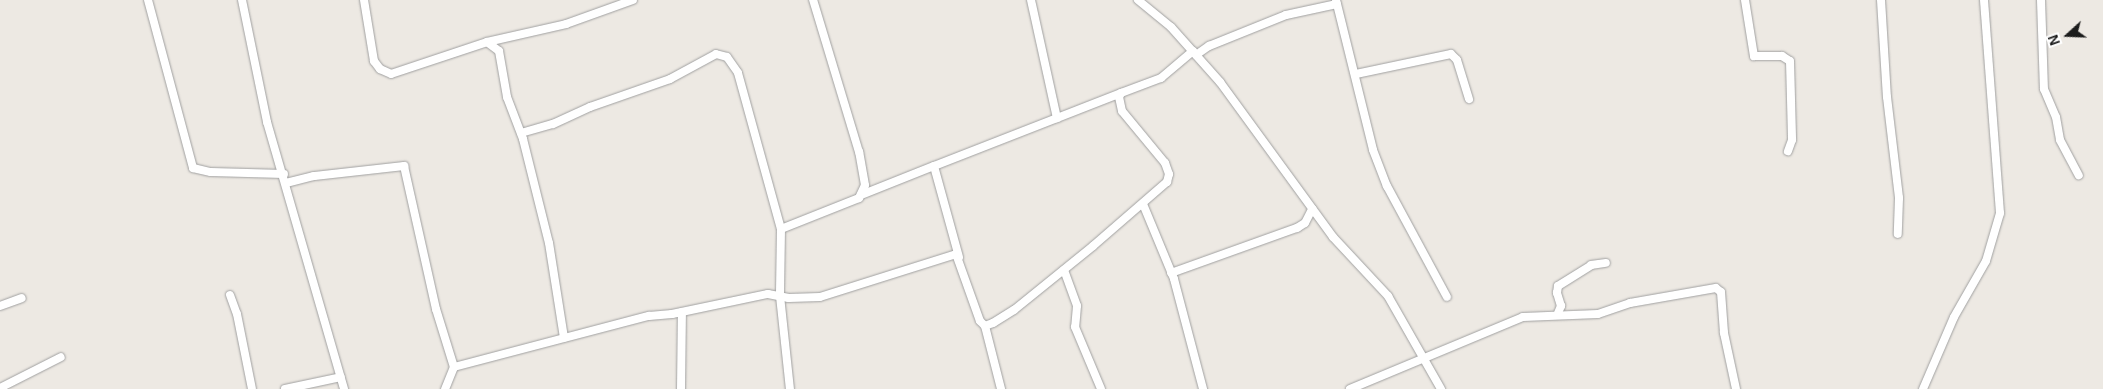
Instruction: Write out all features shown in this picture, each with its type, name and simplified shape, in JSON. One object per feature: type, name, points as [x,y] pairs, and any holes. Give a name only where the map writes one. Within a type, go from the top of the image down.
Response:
[{"type":"street","points":[[148,0],[193,168],[211,172],[284,174]]},
{"type":"street","points":[[242,0],[263,105],[344,389]]},
{"type":"street","points":[[364,0],[374,61],[385,73],[410,69],[487,42],[566,24],[633,0]]},
{"type":"street","points":[[813,0],[865,178],[861,195]]},
{"type":"street","points":[[1031,0],[1057,118]]},
{"type":"street","points":[[1138,0],[1194,53],[1243,111],[1333,237],[1388,296],[1441,389]]},
{"type":"street","points":[[1745,0],[1754,56],[1782,56],[1790,60],[1792,140],[1788,151]]},
{"type":"street","points":[[1881,0],[1887,97],[1900,198],[1898,234]]},
{"type":"street","points":[[1923,389],[1954,317],[1986,261],[2000,213],[1984,0]]},
{"type":"street","points":[[2041,0],[2044,89],[2056,117],[2060,140],[2079,175]]},
{"type":"street","points":[[781,229],[843,207],[861,195],[1161,78],[1194,53],[1209,46],[1286,15],[1336,2],[1356,74],[1372,150],[1387,186],[1446,297]]},
{"type":"street","points":[[499,51],[516,36]]},
{"type":"street","points":[[487,42],[499,51],[507,97],[522,133],[549,243],[564,338]]},
{"type":"street","points":[[522,133],[553,124],[590,107],[670,79],[720,54],[727,58],[738,73],[781,229],[780,296],[790,389]]},
{"type":"street","points":[[1356,74],[1451,54],[1457,60],[1469,99]]},
{"type":"street","points":[[985,326],[1014,310],[1164,186],[1169,174],[1165,163],[1122,111],[1118,100],[1120,94]]},
{"type":"street","points":[[286,183],[314,176],[403,165],[416,207],[436,309],[454,367],[445,389]]},
{"type":"street","points":[[934,166],[976,313],[985,326],[1001,389]]},
{"type":"street","points":[[1143,204],[1171,273],[1203,389]]},
{"type":"street","points":[[1171,273],[1297,228],[1304,223],[1312,209]]},
{"type":"street","points":[[454,367],[649,316],[682,312],[768,294],[820,297],[956,254],[959,257]]},
{"type":"street","points":[[1558,313],[1561,306],[1556,293],[1558,286],[1591,265],[1606,264]]},
{"type":"street","points":[[1064,270],[1077,306],[1075,327],[1101,389]]},
{"type":"street","points":[[1350,389],[1516,319],[1558,313],[1598,314],[1630,304],[1716,288],[1721,292],[1724,333],[1736,389]]},
{"type":"street","points":[[230,295],[237,314],[252,389]]},
{"type":"street","points":[[0,306],[22,298]]},
{"type":"street","points":[[681,389],[682,312]]},
{"type":"street","points":[[0,388],[61,358]]},
{"type":"street","points":[[285,389],[341,377]]}]
